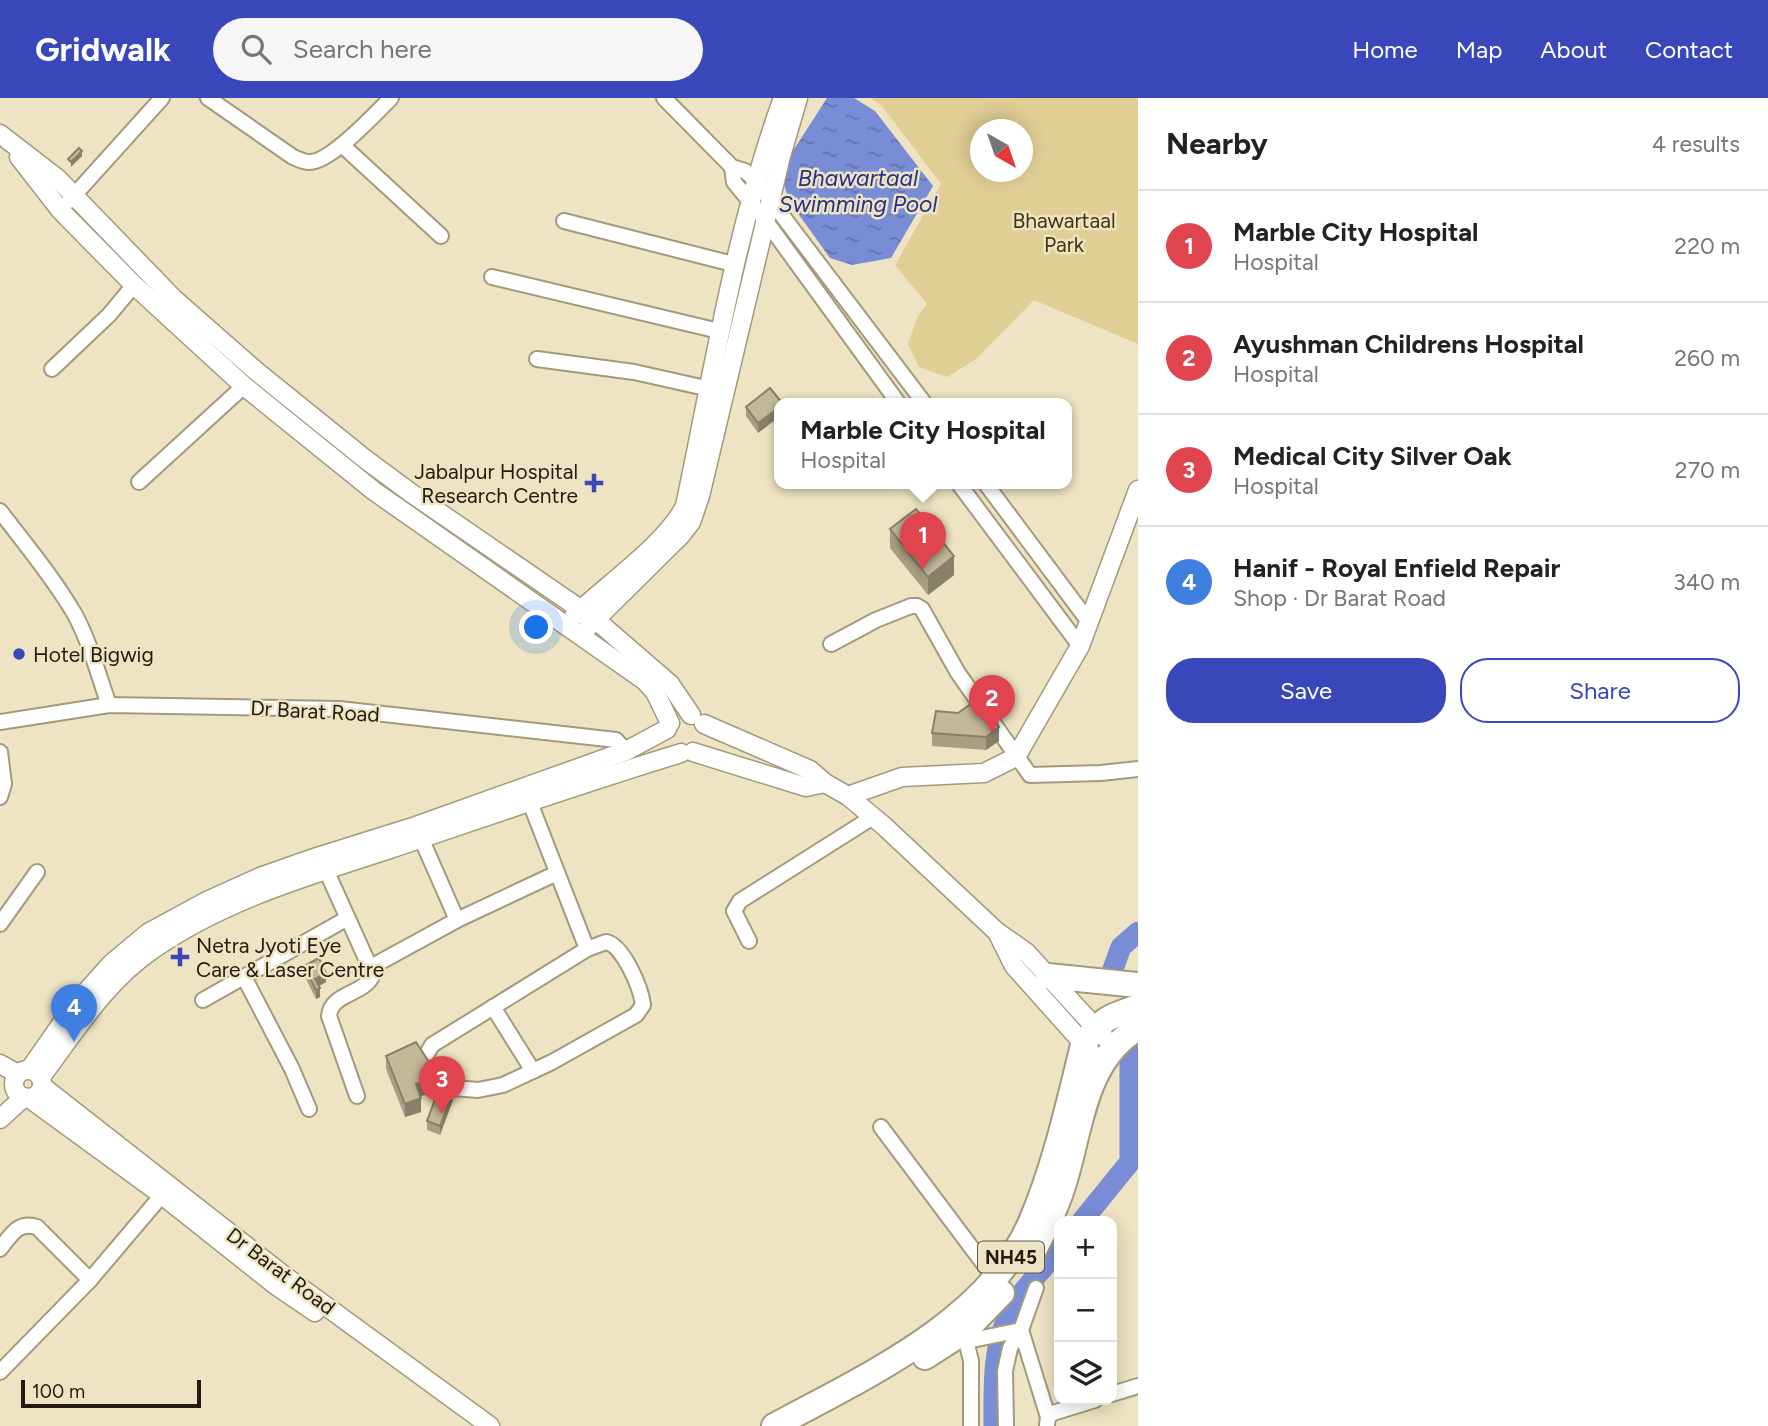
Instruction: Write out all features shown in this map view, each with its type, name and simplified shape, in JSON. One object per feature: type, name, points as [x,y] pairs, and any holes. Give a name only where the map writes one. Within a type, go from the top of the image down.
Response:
[{"type":"highway","points":[[1048,976],[1138,985]]},
{"type":"highway","points":[[1098,1045],[1107,1018],[1138,1007]]},
{"type":"highway","points":[[1098,1045],[1138,1028]]},
{"type":"highway","name":"NH45","points":[[774,1426],[906,1352],[963,1329],[1030,1225],[1055,1149],[1098,1045]]},
{"type":"highway","name":"NH45","points":[[801,1426],[891,1379],[963,1329],[1014,1280],[1054,1212],[1086,1102],[1098,1045]]},
{"type":"street","points":[[61,211],[162,98]]},
{"type":"street","points":[[208,98],[293,157],[310,163],[324,158],[342,145],[391,98]]},
{"type":"street","points":[[664,98],[732,167],[745,171],[756,181],[920,398]]},
{"type":"street","points":[[588,615],[665,534],[685,506],[733,264],[763,151],[783,98]]},
{"type":"street","points":[[571,631],[681,534],[691,522],[700,496],[797,98]]},
{"type":"street","points":[[0,1119],[113,985],[150,951],[200,921],[259,893],[529,800],[687,752],[702,746],[705,741],[697,719],[670,684],[588,615],[365,460],[256,371],[174,299],[74,194],[1,140]]},
{"type":"street","points":[[1,140],[61,211],[134,285],[244,386],[374,491],[645,681],[655,692],[669,726],[668,741],[672,747],[806,787],[825,783]]},
{"type":"street","points":[[342,145],[442,236]]},
{"type":"street","points":[[732,167],[734,182],[766,221],[896,398]]},
{"type":"street","points":[[564,221],[733,264]]},
{"type":"street","points":[[492,277],[719,331]]},
{"type":"street","points":[[52,369],[109,315],[134,285]]},
{"type":"street","points":[[537,359],[634,372],[710,389]]},
{"type":"street","points":[[139,482],[244,386]]},
{"type":"street","points":[[963,489],[1080,646]]},
{"type":"street","points":[[990,489],[1089,622]]},
{"type":"street","points":[[848,796],[902,777],[984,773],[1016,757],[1080,646],[1138,490]]},
{"type":"street","points":[[0,511],[50,576],[74,613],[89,643],[108,705]]},
{"type":"street","points":[[831,644],[876,620],[917,606],[922,609],[957,673],[1030,775],[1138,769]]},
{"type":"street","name":"Dr Barat Road","points":[[0,722],[108,705],[339,709],[616,740],[626,751]]},
{"type":"street","points":[[0,1097],[28,1084],[76,1003],[111,964],[148,933],[207,901],[260,877],[416,826],[626,751],[669,726],[680,715],[697,719],[810,770],[825,783],[848,796],[996,931],[1026,952],[1048,976],[1098,1045]]},
{"type":"street","points":[[0,752],[4,784],[0,797]]},
{"type":"street","points":[[529,800],[587,949]]},
{"type":"street","points":[[749,941],[734,911],[740,901],[873,817]]},
{"type":"street","points":[[421,838],[457,920]]},
{"type":"street","points":[[326,870],[373,974],[371,979],[334,1003],[329,1016],[357,1096]]},
{"type":"street","points":[[0,925],[37,872]]},
{"type":"street","points":[[371,967],[457,920],[557,873]]},
{"type":"street","points":[[203,1000],[346,919]]},
{"type":"street","points":[[996,931],[1014,967],[1098,1045]]},
{"type":"street","points":[[606,942],[613,943],[620,951],[642,993],[643,1005],[636,1015],[503,1085],[478,1090],[453,1088],[437,1081],[425,1059],[432,1045],[494,1007],[587,949],[606,942]]},
{"type":"street","points":[[244,976],[292,1069],[309,1109]]},
{"type":"street","points":[[494,1007],[533,1071]]},
{"type":"street","name":"Dr Barat Road","points":[[0,1064],[490,1426]]},
{"type":"street","name":"Dr Barat Road","points":[[28,1084],[255,1270],[384,1361],[470,1426]]},
{"type":"street","points":[[881,1127],[995,1279]]},
{"type":"street","points":[[0,1372],[90,1280],[162,1195]]},
{"type":"street","points":[[0,1249],[17,1228],[28,1224],[37,1227],[90,1280]]},
{"type":"street","points":[[1006,1426],[1005,1371],[1010,1348],[1021,1330],[1036,1288]]},
{"type":"street","points":[[971,1426],[971,1361],[963,1329],[1021,1330]]},
{"type":"street","points":[[1021,1330],[1047,1421]]},
{"type":"street","points":[[1117,1392],[1138,1386]]},
{"type":"street","points":[[1047,1421],[1053,1413],[1079,1405]]},
{"type":"green space","name":"Bhawartaal Park","points":[[870,98],[1138,98],[1138,344],[1034,300],[976,359],[947,377],[919,367],[908,344],[918,316],[927,304],[895,265],[941,184],[882,106]]},
{"type":"water","name":"Bhawartaal Swimming Pool","points":[[827,98],[854,98],[875,111],[933,186],[891,258],[852,265],[830,258],[789,201],[780,171]]},
{"type":"building","points":[[79,148],[82,151],[71,162],[68,159]]},
{"type":"building","points":[[770,388],[778,398],[774,398],[774,411],[758,423],[746,407]]},
{"type":"building","points":[[916,509],[954,556],[928,577],[890,529]]},
{"type":"building","points":[[981,697],[999,727],[986,737],[932,733],[936,711],[958,713]]},
{"type":"building","points":[[319,958],[326,973],[315,979],[320,988],[316,990],[304,966]]},
{"type":"building","points":[[416,1042],[429,1062],[427,1081],[416,1084],[421,1098],[405,1104],[386,1056]]},
{"type":"building","points":[[440,1086],[453,1091],[440,1126],[427,1121]]},
{"type":"waterway","points":[[1113,969],[1121,947],[1138,932]]},
{"type":"waterway","points":[[1086,1216],[1130,1162],[1130,1052]]},
{"type":"waterway","points":[[994,1426],[995,1369],[1003,1328],[1018,1298],[1054,1255]]},
{"type":"place","name":"Jabalpur Hospital Research Centre","points":[[594,483]]},
{"type":"place","name":"Marble City Hospital","points":[[923,570]]},
{"type":"place","name":"Hotel Bigwig","points":[[19,654]]},
{"type":"place","name":"Ayushman Childrens Hospital","points":[[992,733]]},
{"type":"place","name":"Netra Jyoti Eye Care & Laser Centre","points":[[180,957]]},
{"type":"place","name":"Hanif - Royal Enfield Repair","points":[[74,1042]]},
{"type":"place","name":"Medical City Silver Oak","points":[[442,1114]]}]
